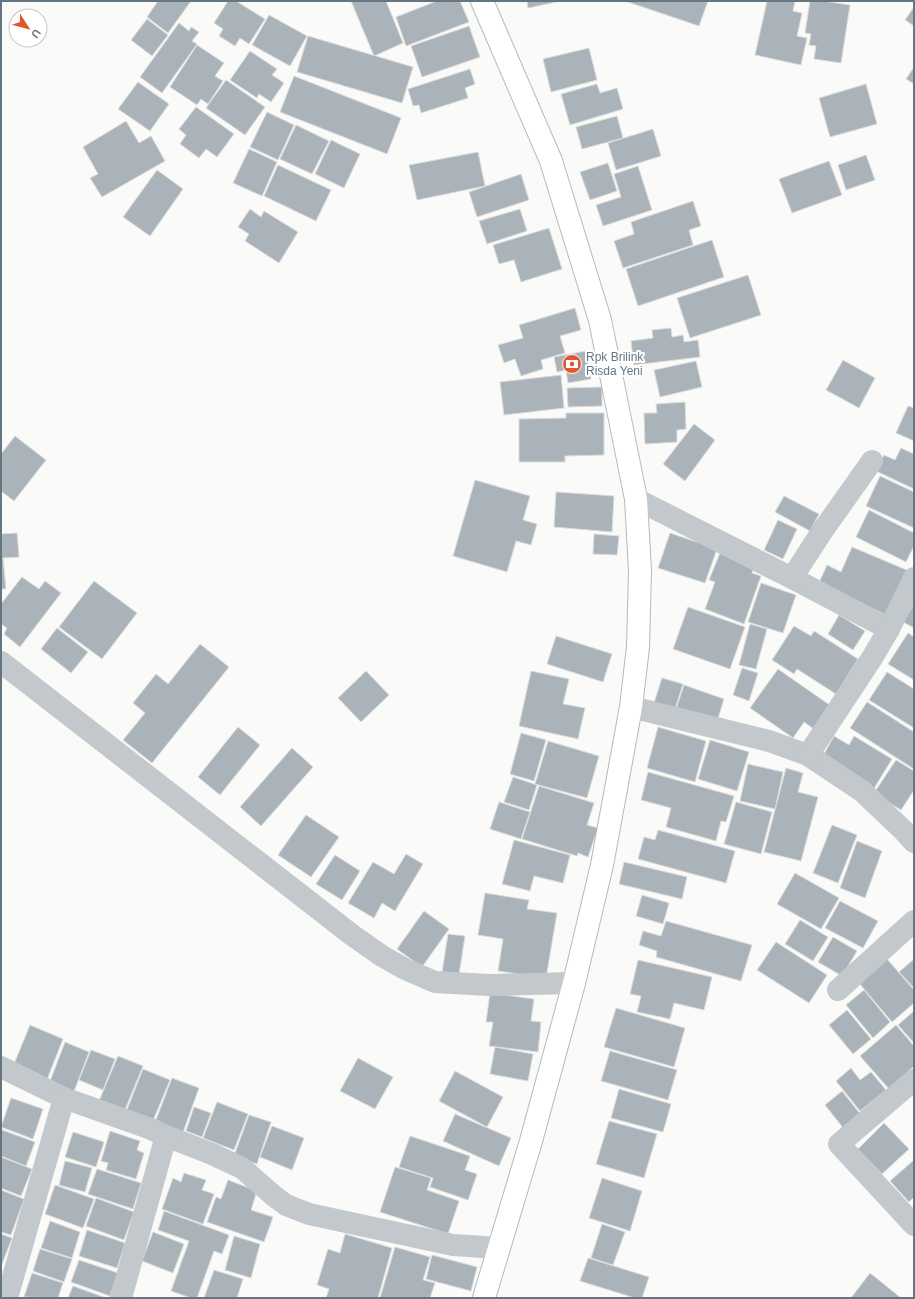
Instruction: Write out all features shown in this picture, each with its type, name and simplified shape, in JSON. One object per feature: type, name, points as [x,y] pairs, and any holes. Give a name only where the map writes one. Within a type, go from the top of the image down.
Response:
[{"type":"street","points":[[482,1],[551,162],[600,320],[636,500],[640,571],[638,647],[631,707],[602,865],[574,983],[531,1141],[484,1298]]},
{"type":"street","points":[[792,578],[821,533],[872,461]]},
{"type":"street","points":[[636,500],[792,578],[889,629]]},
{"type":"street","points":[[808,755],[872,658],[889,629],[914,578]]},
{"type":"street","points":[[1,662],[352,935],[382,956],[405,969],[434,982],[489,985],[574,983]]},
{"type":"street","points":[[631,707],[769,742],[808,755],[862,791],[911,830]]},
{"type":"street","points":[[838,990],[914,921]]},
{"type":"street","points":[[1,1067],[64,1098],[151,1128],[166,1136],[212,1154],[242,1168],[286,1205],[309,1214],[453,1245],[499,1248]]},
{"type":"street","points":[[914,1080],[839,1144],[914,1225]]},
{"type":"street","points":[[8,1298],[64,1098]]},
{"type":"street","points":[[121,1298],[166,1136]]},
{"type":"building","points":[[158,1],[191,1],[168,33],[147,17]]},
{"type":"building","points":[[228,1],[236,1],[265,19],[249,44],[240,38],[235,46],[219,36],[223,29],[214,23]]},
{"type":"building","points":[[351,1],[386,1],[403,43],[374,56]]},
{"type":"building","points":[[437,1],[460,1],[469,22],[406,46],[396,17]]},
{"type":"building","points":[[527,1],[561,1],[528,8]]},
{"type":"building","points":[[625,1],[708,1],[699,26]]},
{"type":"building","points":[[767,1],[795,1],[793,11],[802,13],[797,36],[807,38],[801,65],[755,55]]},
{"type":"building","points":[[810,1],[823,1],[850,5],[841,63],[814,59],[816,46],[809,45],[811,34],[805,33]]},
{"type":"building","points":[[914,7],[914,26],[905,20]]},
{"type":"building","points":[[269,15],[307,36],[290,66],[252,45]]},
{"type":"building","points":[[147,19],[168,35],[152,56],[131,40]]},
{"type":"building","points":[[179,23],[189,31],[191,27],[199,32],[192,41],[197,44],[162,93],[140,77]]},
{"type":"building","points":[[469,26],[480,57],[422,77],[411,46]]},
{"type":"building","points":[[308,36],[413,67],[402,103],[297,72]]},
{"type":"building","points":[[197,45],[224,63],[215,76],[223,81],[208,104],[201,99],[197,105],[170,87]]},
{"type":"building","points":[[589,48],[597,80],[551,92],[543,59]]},
{"type":"building","points":[[250,51],[277,69],[272,75],[284,83],[271,102],[259,94],[257,98],[230,80]]},
{"type":"building","points":[[914,67],[914,84],[906,79]]},
{"type":"building","points":[[470,69],[475,84],[465,88],[468,98],[421,113],[419,105],[413,106],[408,89]]},
{"type":"building","points":[[294,76],[401,118],[387,154],[280,112]]},
{"type":"building","points":[[226,80],[265,107],[245,135],[206,108]]},
{"type":"building","points":[[138,82],[169,104],[150,131],[118,109]]},
{"type":"building","points":[[597,84],[600,93],[617,88],[623,109],[570,125],[561,94]]},
{"type":"building","points":[[866,84],[877,124],[830,137],[819,98]]},
{"type":"building","points":[[196,107],[234,134],[217,157],[206,149],[199,158],[180,144],[186,135],[179,129]]},
{"type":"building","points":[[267,112],[294,125],[278,160],[250,147]]},
{"type":"building","points":[[617,116],[623,138],[582,149],[576,127]]},
{"type":"building","points":[[126,121],[139,143],[151,136],[165,161],[102,197],[90,178],[98,174],[83,147]]},
{"type":"building","points":[[296,125],[329,141],[312,174],[280,159]]},
{"type":"building","points":[[653,129],[661,156],[616,170],[608,143]]},
{"type":"building","points":[[331,140],[360,154],[344,188],[315,174]]},
{"type":"building","points":[[249,149],[277,162],[262,196],[233,183]]},
{"type":"building","points":[[478,152],[485,186],[417,200],[409,165]]},
{"type":"building","points":[[866,155],[875,180],[846,190],[838,165]]},
{"type":"building","points":[[829,161],[842,195],[792,213],[779,179]]},
{"type":"building","points":[[608,163],[617,191],[590,200],[580,172]]},
{"type":"building","points":[[278,165],[331,190],[316,221],[264,196]]},
{"type":"building","points":[[638,166],[652,210],[603,226],[596,205],[621,197],[614,174]]},
{"type":"building","points":[[157,170],[183,189],[150,236],[123,217]]},
{"type":"building","points":[[521,174],[529,200],[477,217],[469,192]]},
{"type":"building","points":[[693,201],[701,226],[689,230],[693,245],[623,268],[614,241],[634,234],[631,222]]},
{"type":"building","points":[[250,209],[261,217],[264,211],[298,232],[279,263],[245,241],[249,234],[238,227]]},
{"type":"building","points":[[520,209],[527,231],[487,244],[479,221]]},
{"type":"building","points":[[549,228],[562,269],[521,282],[514,260],[499,264],[493,245]]},
{"type":"building","points":[[712,240],[724,277],[638,306],[626,269]]},
{"type":"building","points":[[748,275],[761,315],[690,338],[677,298]]},
{"type":"building","points":[[575,308],[581,330],[560,336],[565,353],[541,360],[543,369],[521,376],[515,359],[504,363],[498,345],[523,338],[519,325]]},
{"type":"building","points":[[671,328],[672,337],[683,335],[684,342],[698,340],[700,357],[634,365],[631,341],[653,338],[652,330]]},
{"type":"building","name":"Rpk Brilink Risda Yeni","points":[[586,351],[591,379],[568,383],[566,370],[557,372],[554,357]]},
{"type":"building","points":[[843,360],[875,378],[859,408],[826,390]]},
{"type":"building","points":[[696,361],[702,387],[660,397],[654,370]]},
{"type":"building","points":[[561,375],[564,408],[504,415],[500,382]]},
{"type":"building","points":[[602,387],[602,406],[568,407],[567,388]]},
{"type":"building","points":[[685,402],[686,429],[677,430],[677,442],[645,444],[644,413],[657,413],[656,404]]},
{"type":"building","points":[[908,406],[914,408],[914,441],[896,433]]},
{"type":"building","points":[[566,413],[604,413],[604,455],[565,456],[565,462],[519,462],[519,419],[566,418]]},
{"type":"building","points":[[694,424],[715,440],[685,481],[663,464]]},
{"type":"building","points":[[15,436],[46,460],[14,501],[1,491],[1,454]]},
{"type":"building","points":[[901,448],[914,454],[914,489],[876,471],[884,455],[895,460]]},
{"type":"building","points":[[880,476],[914,492],[914,528],[866,506]]},
{"type":"building","points":[[475,480],[530,496],[523,520],[537,524],[531,545],[516,541],[507,572],[453,556]]},
{"type":"building","points":[[556,492],[614,496],[612,532],[554,527]]},
{"type":"building","points":[[784,496],[819,514],[810,531],[775,512]]},
{"type":"building","points":[[869,510],[914,533],[914,546],[906,562],[856,537]]},
{"type":"building","points":[[778,520],[797,529],[783,559],[764,550]]},
{"type":"building","points":[[17,533],[19,557],[3,558],[6,589],[1,589],[1,534]]},
{"type":"building","points":[[670,533],[717,549],[705,583],[658,568]]},
{"type":"building","points":[[594,534],[619,536],[617,555],[593,554]]},
{"type":"building","points":[[852,547],[909,571],[889,616],[818,585],[827,565],[841,572]]},
{"type":"building","points":[[720,553],[754,566],[752,573],[761,576],[744,624],[705,609],[715,582],[709,580]]},
{"type":"building","points":[[22,577],[39,589],[45,581],[61,593],[20,647],[4,634],[7,628],[1,624],[1,604]]},
{"type":"building","points":[[94,581],[137,613],[102,659],[59,627]]},
{"type":"building","points":[[761,583],[796,595],[783,633],[748,622]]},
{"type":"building","points":[[914,604],[914,628],[903,622]]},
{"type":"building","points":[[688,607],[745,627],[730,669],[673,649]]},
{"type":"building","points":[[839,615],[865,631],[853,650],[828,634]]},
{"type":"building","points":[[750,624],[767,629],[756,669],[739,665]]},
{"type":"building","points":[[794,626],[811,636],[814,631],[858,659],[836,694],[797,669],[794,674],[772,660]]},
{"type":"building","points":[[57,628],[88,652],[71,673],[41,649]]},
{"type":"building","points":[[908,633],[914,637],[914,680],[888,664]]},
{"type":"building","points":[[556,636],[612,654],[603,682],[547,664]]},
{"type":"building","points":[[200,644],[229,667],[152,763],[123,740],[145,713],[133,703],[156,674],[168,684]]},
{"type":"building","points":[[742,668],[758,673],[749,701],[733,695]]},
{"type":"building","points":[[778,669],[831,706],[814,729],[804,722],[793,738],[750,708]]},
{"type":"building","points":[[366,671],[389,695],[361,722],[338,698]]},
{"type":"building","points":[[531,671],[569,679],[563,704],[585,708],[578,739],[519,726]]},
{"type":"building","points":[[887,672],[914,689],[914,728],[869,700]]},
{"type":"building","points":[[662,678],[683,684],[674,712],[653,706]]},
{"type":"building","points":[[684,685],[724,699],[716,725],[675,712]]},
{"type":"building","points":[[867,702],[914,732],[914,769],[850,728]]},
{"type":"building","points":[[238,727],[260,745],[220,795],[198,777]]},
{"type":"building","points":[[658,727],[706,741],[695,782],[647,768]]},
{"type":"building","points":[[521,733],[546,740],[534,781],[510,774]]},
{"type":"building","points":[[834,736],[849,745],[854,736],[892,759],[873,790],[823,756]]},
{"type":"building","points":[[710,740],[749,752],[737,791],[698,779]]},
{"type":"building","points":[[548,741],[599,756],[587,798],[535,784]]},
{"type":"building","points":[[292,748],[313,767],[261,826],[240,807]]},
{"type":"building","points":[[896,760],[914,771],[914,790],[901,810],[874,793]]},
{"type":"building","points":[[748,764],[783,772],[775,809],[740,801]]},
{"type":"building","points":[[786,768],[803,773],[798,792],[818,797],[801,861],[764,852]]},
{"type":"building","points":[[648,772],[734,796],[726,822],[721,821],[716,841],[666,827],[671,808],[641,800]]},
{"type":"building","points":[[513,777],[537,785],[529,810],[504,802]]},
{"type":"building","points":[[539,786],[594,803],[587,825],[598,828],[588,857],[578,853],[577,856],[522,839]]},
{"type":"building","points":[[499,802],[530,812],[521,839],[490,829]]},
{"type":"building","points":[[736,802],[772,812],[761,854],[724,844]]},
{"type":"building","points":[[306,815],[339,837],[311,877],[278,855]]},
{"type":"building","points":[[832,825],[857,835],[838,883],[813,873]]},
{"type":"building","points":[[658,830],[735,851],[726,883],[638,859],[644,837],[655,840]]},
{"type":"building","points":[[514,840],[570,855],[563,883],[534,876],[530,891],[502,884]]},
{"type":"building","points":[[857,841],[882,851],[865,898],[840,888]]},
{"type":"building","points":[[406,854],[423,864],[395,911],[382,903],[374,918],[348,903],[373,862],[394,874]]},
{"type":"building","points":[[335,855],[360,871],[342,900],[316,884]]},
{"type":"building","points":[[624,862],[687,877],[682,899],[619,884]]},
{"type":"building","points":[[795,873],[839,898],[821,929],[777,904]]},
{"type":"building","points":[[485,893],[529,900],[527,909],[557,913],[546,978],[498,971],[503,939],[478,935]]},
{"type":"building","points":[[642,895],[669,903],[663,924],[636,916]]},
{"type":"building","points":[[840,901],[878,921],[863,948],[825,928]]},
{"type":"building","points":[[424,911],[449,929],[422,967],[397,949]]},
{"type":"building","points":[[800,920],[828,937],[813,961],[785,944]]},
{"type":"building","points":[[666,921],[752,945],[741,981],[656,957],[657,951],[639,945],[643,931],[661,936]]},
{"type":"building","points":[[448,934],[465,936],[458,981],[441,979]]},
{"type":"building","points":[[833,937],[857,951],[842,976],[818,962]]},
{"type":"building","points":[[776,942],[827,975],[809,1003],[757,970]]},
{"type":"building","points":[[887,959],[914,990],[914,1003],[892,1022],[859,983]]},
{"type":"building","points":[[914,959],[914,988],[899,972]]},
{"type":"building","points":[[638,960],[712,977],[704,1010],[674,1003],[670,1019],[637,1012],[641,996],[630,994]]},
{"type":"building","points":[[864,990],[890,1022],[873,1038],[846,1005]]},
{"type":"building","points":[[490,993],[534,999],[531,1021],[541,1022],[538,1052],[489,1046],[493,1022],[486,1022]]},
{"type":"building","points":[[616,1008],[685,1028],[674,1067],[604,1047]]},
{"type":"building","points":[[847,1010],[871,1039],[853,1054],[829,1025]]},
{"type":"building","points":[[914,1011],[914,1043],[898,1025]]},
{"type":"building","points":[[30,1025],[63,1039],[46,1082],[12,1069]]},
{"type":"building","points":[[896,1025],[914,1046],[914,1066],[889,1089],[860,1056]]},
{"type":"building","points":[[65,1042],[89,1052],[73,1094],[49,1084]]},
{"type":"building","points":[[495,1047],[533,1054],[528,1081],[490,1074]]},
{"type":"building","points":[[91,1050],[115,1059],[103,1090],[79,1080]]},
{"type":"building","points":[[610,1051],[677,1070],[668,1100],[601,1081]]},
{"type":"building","points":[[118,1056],[143,1066],[124,1112],[99,1101]]},
{"type":"building","points":[[358,1058],[393,1077],[375,1109],[340,1091]]},
{"type":"building","points":[[851,1068],[860,1080],[871,1072],[886,1090],[860,1111],[836,1081]]},
{"type":"building","points":[[143,1069],[170,1080],[152,1123],[126,1112]]},
{"type":"building","points":[[455,1071],[503,1097],[487,1127],[439,1101]]},
{"type":"building","points":[[172,1078],[199,1088],[182,1135],[154,1125]]},
{"type":"building","points":[[619,1089],[671,1104],[663,1132],[611,1118]]},
{"type":"building","points":[[842,1091],[861,1115],[844,1129],[825,1105]]},
{"type":"building","points":[[11,1098],[43,1109],[33,1139],[1,1127]]},
{"type":"building","points":[[217,1102],[248,1114],[234,1150],[203,1138]]},
{"type":"building","points":[[194,1107],[211,1113],[202,1137],[186,1131]]},
{"type":"building","points":[[455,1114],[511,1138],[499,1166],[443,1141]]},
{"type":"building","points":[[249,1115],[271,1122],[257,1164],[234,1156]]},
{"type":"building","points":[[609,1121],[657,1134],[644,1178],[596,1164]]},
{"type":"building","points":[[884,1123],[909,1149],[882,1174],[858,1149]]},
{"type":"building","points":[[272,1126],[304,1138],[292,1170],[260,1157]]},
{"type":"building","points":[[2,1130],[35,1142],[26,1166],[1,1156]]},
{"type":"building","points":[[110,1131],[140,1141],[137,1150],[144,1153],[136,1179],[106,1170],[108,1163],[101,1161]]},
{"type":"building","points":[[73,1132],[104,1142],[96,1167],[65,1157]]},
{"type":"building","points":[[410,1136],[470,1156],[465,1170],[477,1174],[468,1200],[430,1187],[433,1178],[399,1167]]},
{"type":"building","points":[[1,1157],[32,1169],[21,1196],[1,1188]]},
{"type":"building","points":[[914,1160],[914,1197],[909,1202],[890,1181]]},
{"type":"building","points":[[65,1161],[92,1168],[85,1192],[59,1185]]},
{"type":"building","points":[[395,1167],[431,1178],[427,1190],[459,1201],[448,1234],[380,1212]]},
{"type":"building","points":[[97,1169],[141,1183],[133,1209],[88,1194]]},
{"type":"building","points":[[184,1173],[206,1180],[202,1190],[214,1194],[203,1224],[162,1209],[173,1178],[181,1182]]},
{"type":"building","points":[[602,1178],[642,1191],[630,1231],[589,1218]]},
{"type":"building","points":[[228,1180],[257,1191],[251,1210],[273,1217],[264,1242],[207,1222],[216,1197],[221,1199]]},
{"type":"building","points":[[55,1185],[94,1199],[83,1228],[45,1214]]},
{"type":"building","points":[[1,1190],[24,1199],[11,1235],[1,1232]]},
{"type":"building","points":[[96,1198],[134,1212],[124,1240],[86,1226]]},
{"type":"building","points":[[164,1211],[229,1235],[222,1254],[214,1251],[197,1298],[191,1298],[171,1291],[189,1241],[158,1230]]},
{"type":"building","points":[[50,1221],[80,1232],[72,1258],[41,1248]]},
{"type":"building","points":[[602,1224],[625,1232],[613,1265],[591,1258]]},
{"type":"building","points":[[87,1230],[125,1243],[117,1268],[79,1256]]},
{"type":"building","points":[[153,1232],[184,1244],[173,1273],[142,1261]]},
{"type":"building","points":[[1,1234],[12,1238],[1,1267]]},
{"type":"building","points":[[345,1234],[392,1248],[378,1298],[326,1298],[329,1289],[317,1285],[328,1249],[340,1253]]},
{"type":"building","points":[[234,1236],[260,1244],[251,1278],[225,1270]]},
{"type":"building","points":[[395,1247],[430,1257],[423,1280],[435,1283],[430,1298],[380,1298]]},
{"type":"building","points":[[40,1249],[72,1259],[64,1282],[33,1271]]},
{"type":"building","points":[[432,1255],[477,1267],[471,1291],[426,1279]]},
{"type":"building","points":[[588,1258],[649,1277],[642,1298],[635,1298],[580,1281]]},
{"type":"building","points":[[79,1260],[118,1273],[110,1296],[71,1282]]},
{"type":"building","points":[[214,1270],[243,1279],[237,1298],[204,1298]]},
{"type":"building","points":[[32,1273],[63,1283],[58,1298],[24,1297]]},
{"type":"building","points":[[870,1273],[901,1298],[851,1298]]},
{"type":"building","points":[[73,1286],[106,1298],[68,1298]]},
{"type":"place","name":"Rpk Brilink Risda Yeni","points":[[572,364]]}]
